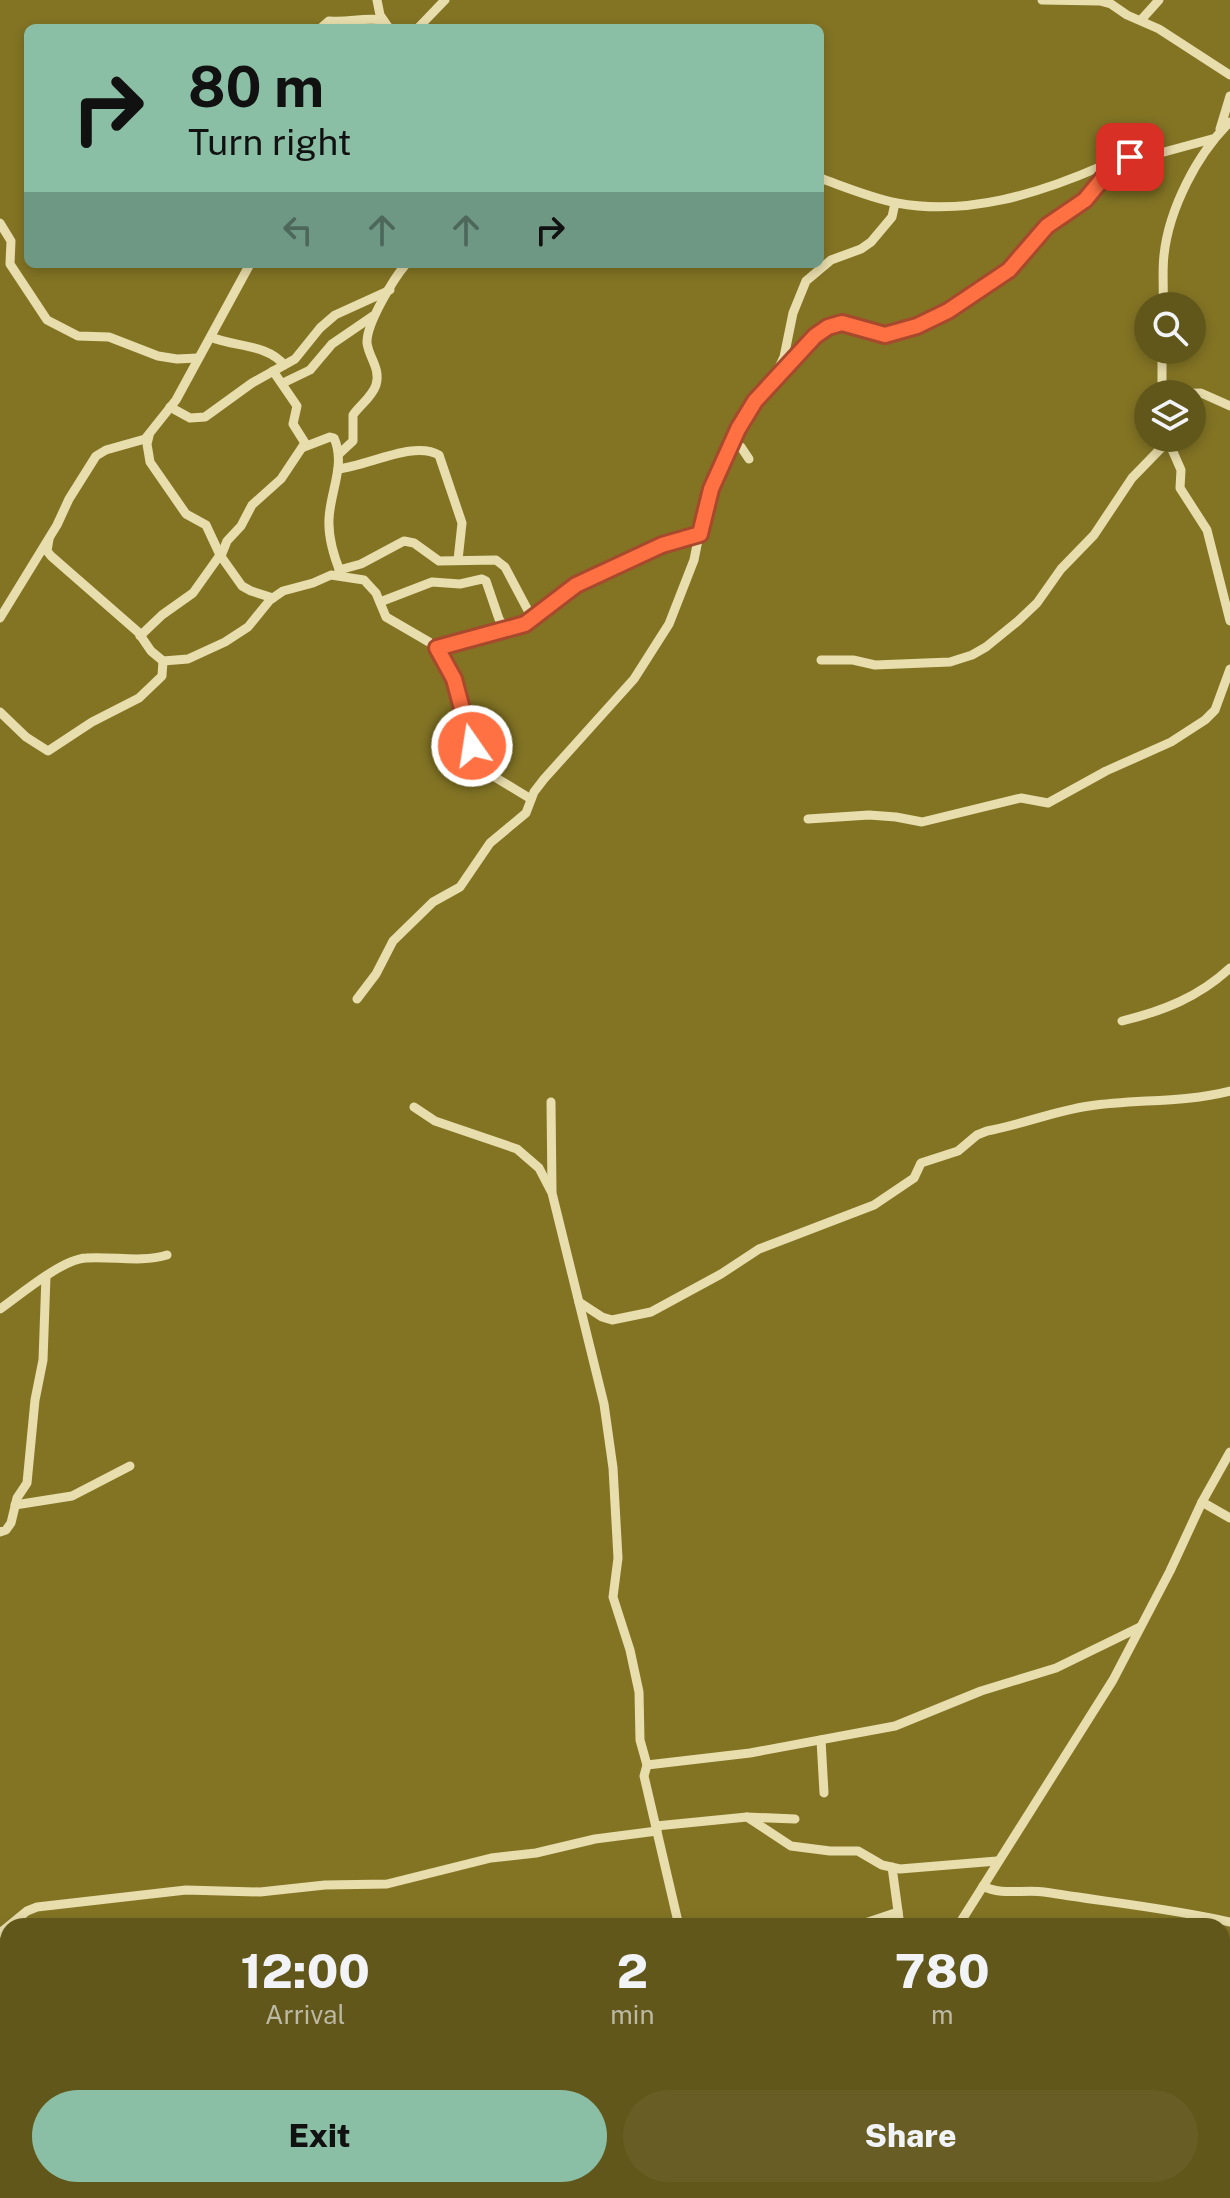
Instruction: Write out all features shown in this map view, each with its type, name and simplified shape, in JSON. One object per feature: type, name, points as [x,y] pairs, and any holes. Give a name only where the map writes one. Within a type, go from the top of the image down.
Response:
[{"type":"street","points":[[377,0],[386,24]]},
{"type":"street","points":[[422,24],[445,0]]},
{"type":"street","points":[[1042,0],[1111,4],[1230,75]]},
{"type":"street","points":[[1141,20],[1159,0]]},
{"type":"street","points":[[326,24],[329,21],[366,18],[386,24]]},
{"type":"street","points":[[1216,136],[1230,96]]},
{"type":"street","points":[[1163,292],[1164,254],[1177,207],[1201,155],[1230,122]]},
{"type":"street","points":[[357,999],[376,974],[393,941],[433,902],[460,887],[490,843],[526,813],[544,779],[615,701],[653,651],[680,600],[698,549],[705,505],[732,442],[755,401],[775,376],[828,327],[842,323],[885,335],[917,326],[948,311],[1009,270],[1047,226],[1085,200],[1119,159],[1153,155],[1216,136]]},
{"type":"street","points":[[824,179],[895,203],[941,208],[969,206],[1036,191],[1102,166],[1110,167]]},
{"type":"street","points":[[824,266],[871,242],[892,217],[895,203]]},
{"type":"street","points":[[0,223],[11,241],[10,264],[47,320],[78,336],[109,337],[158,356],[198,358]]},
{"type":"street","points":[[0,618],[96,456],[106,450],[139,442],[170,407],[248,268]]},
{"type":"street","points":[[339,454],[353,441],[353,415],[376,388],[377,370],[367,341],[378,311],[404,268]]},
{"type":"street","points":[[775,376],[788,346],[793,313],[806,281],[821,268]]},
{"type":"street","points":[[170,407],[190,418],[205,417],[252,383],[295,359],[335,315],[390,290]]},
{"type":"street","points":[[283,383],[310,370],[332,344],[378,311]]},
{"type":"street","points":[[211,337],[262,350],[279,358],[284,365]]},
{"type":"street","points":[[140,636],[162,615],[193,593],[252,505],[276,485],[304,447],[305,440],[293,424],[297,406],[273,371]]},
{"type":"street","points":[[1206,395],[1230,406]]},
{"type":"street","points":[[150,433],[147,450],[152,466],[186,514],[206,525],[220,556],[246,589],[273,598]]},
{"type":"street","points":[[304,447],[332,437],[335,440],[339,454],[338,469],[329,519],[330,541],[340,573]]},
{"type":"street","points":[[732,442],[741,447],[749,459]]},
{"type":"street","points":[[338,469],[367,465],[413,450],[430,450],[439,455],[462,523],[458,560]]},
{"type":"street","points":[[821,660],[853,660],[875,665],[950,662],[986,647],[1037,603],[1061,569],[1094,535],[1132,478],[1157,452]]},
{"type":"street","points":[[1173,452],[1181,470],[1180,488],[1207,530],[1230,621]]},
{"type":"street","points":[[437,648],[525,624],[576,585],[662,545],[700,534]]},
{"type":"street","points":[[49,539],[47,551],[51,556],[140,636],[163,661],[188,659],[225,642],[248,627],[283,591],[340,573],[404,541],[414,543],[436,561],[490,558],[501,563],[532,618]]},
{"type":"street","points":[[340,573],[364,580],[372,587],[388,619],[437,648],[454,679],[472,746],[481,766],[531,799]]},
{"type":"street","points":[[380,602],[432,582],[460,584],[482,579],[486,581],[497,614],[506,629]]},
{"type":"street","points":[[0,712],[32,743],[48,751],[92,722],[139,698],[162,676],[163,661]]},
{"type":"street","points":[[808,819],[869,815],[922,822],[1021,798],[1048,803],[1106,771],[1171,742],[1205,720],[1215,710],[1230,669]]},
{"type":"street","points":[[1122,1021],[1183,1002],[1213,984],[1230,968]]},
{"type":"street","points":[[579,1302],[612,1320],[651,1312],[721,1274],[759,1249],[874,1205],[914,1178],[921,1163],[958,1151],[981,1133],[1073,1108],[1187,1099],[1230,1091]]},
{"type":"street","points":[[551,1102],[552,1193],[604,1404],[613,1468],[618,1558],[613,1597],[637,1684],[640,1740],[647,1765],[644,1776],[677,1918]]},
{"type":"street","points":[[414,1107],[435,1121],[517,1149],[539,1168],[552,1193]]},
{"type":"street","points":[[0,1309],[46,1276],[82,1258],[148,1260],[167,1255]]},
{"type":"street","points":[[0,1532],[11,1523],[18,1495],[26,1489],[35,1400],[43,1360],[46,1276]]},
{"type":"street","points":[[963,1918],[1113,1680],[1230,1452]]},
{"type":"street","points":[[15,1505],[72,1496],[130,1466]]},
{"type":"street","points":[[1202,1502],[1230,1518]]},
{"type":"street","points":[[647,1765],[750,1753],[908,1722],[981,1691],[1056,1668],[1140,1627]]},
{"type":"street","points":[[821,1740],[824,1793]]},
{"type":"street","points":[[747,1817],[791,1846],[858,1851],[882,1865],[892,1867],[930,1868],[997,1861]]},
{"type":"street","points":[[18,1918],[37,1907],[186,1890],[260,1892],[325,1885],[387,1884],[491,1858],[536,1853],[657,1828],[747,1817],[795,1819]]},
{"type":"street","points":[[892,1867],[899,1918]]},
{"type":"street","points":[[983,1886],[994,1890],[1042,1892],[1214,1918]]},
{"type":"street","points":[[880,1918],[898,1912]]},
{"type":"route","points":[[472,746],[463,703],[437,648],[525,624],[568,589],[662,545],[700,534],[705,505],[738,429],[775,376],[815,336],[828,327],[842,323],[885,335],[917,326],[948,311],[1009,270],[1047,226],[1085,200],[1110,167],[1119,159],[1130,157]]}]
